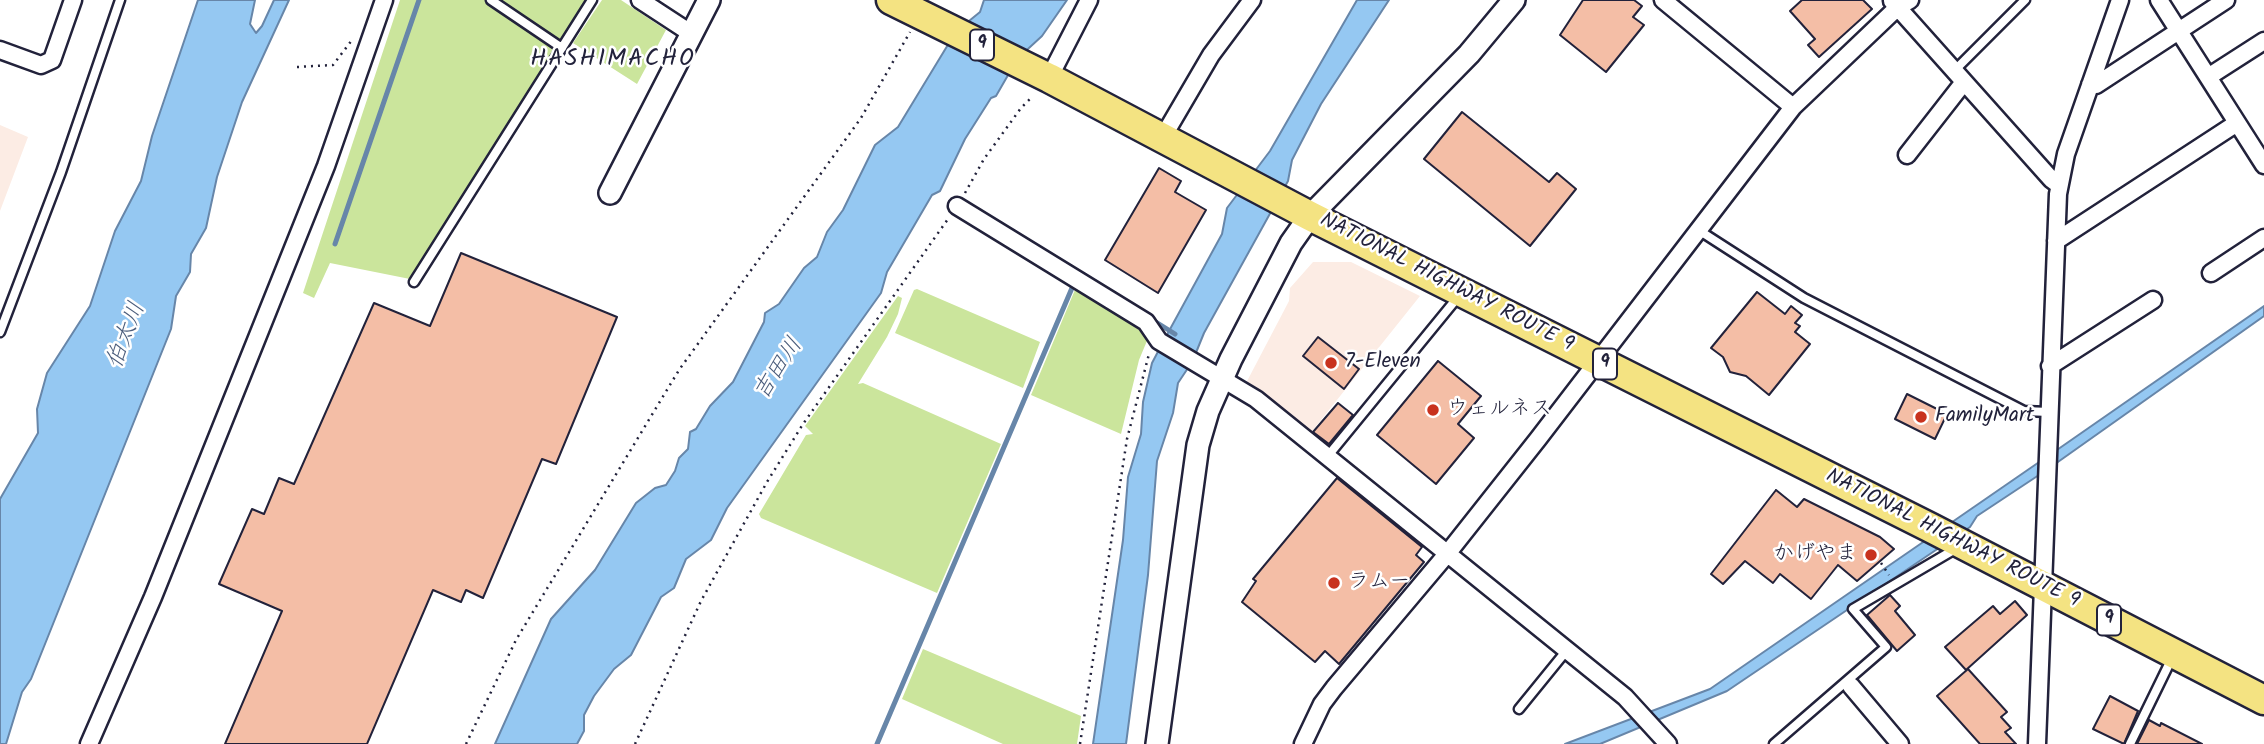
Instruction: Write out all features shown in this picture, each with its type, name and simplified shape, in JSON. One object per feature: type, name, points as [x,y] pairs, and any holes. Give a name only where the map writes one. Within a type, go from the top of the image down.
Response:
[{"type":"highway","name":"NATIONAL HIGHWAY ROUTE 9","points":[[891,0],[927,11],[1240,180],[2264,700]]},
{"type":"street","points":[[0,50],[41,65],[52,60],[73,0]]},
{"type":"street","points":[[89,744],[153,597],[326,166],[384,0]]},
{"type":"street","points":[[640,0],[692,34]]},
{"type":"street","points":[[610,193],[709,0]]},
{"type":"street","points":[[1043,75],[1089,0]]},
{"type":"street","points":[[1163,137],[1212,55],[1252,0]]},
{"type":"street","points":[[1157,744],[1198,445],[1222,378],[1291,243],[1310,216],[1469,54],[1514,0]]},
{"type":"street","points":[[1663,0],[1793,107]]},
{"type":"street","points":[[2037,744],[2059,185],[2120,0]]},
{"type":"street","points":[[2159,0],[2264,164]]},
{"type":"street","points":[[2090,85],[2096,85],[2226,0]]},
{"type":"street","points":[[1303,744],[1334,688],[1447,554],[1700,231],[1793,107],[1900,2],[1959,76],[2059,185]]},
{"type":"street","points":[[2208,77],[2264,41]]},
{"type":"street","points":[[1907,155],[1959,76]]},
{"type":"street","points":[[2056,241],[2237,123]]},
{"type":"street","points":[[957,206],[1146,322],[1160,341],[1256,399],[1625,697],[1668,744]]},
{"type":"street","points":[[2211,273],[2264,238]]},
{"type":"street","points":[[2050,366],[2153,300]]},
{"type":"street","points":[[1850,686],[1900,744]]},
{"type":"lane","points":[[0,332],[61,172],[120,0]]},
{"type":"lane","points":[[491,0],[562,48]]},
{"type":"lane","points":[[414,282],[592,0]]},
{"type":"lane","points":[[1959,76],[2025,0]]},
{"type":"lane","points":[[1700,231],[1804,298],[2024,411],[2049,412]]},
{"type":"lane","points":[[1327,457],[1462,292]]},
{"type":"lane","points":[[1774,744],[1886,647],[1853,609],[1949,538]]},
{"type":"lane","points":[[1519,709],[1567,650]]},
{"type":"lane","points":[[2130,744],[2175,653]]},
{"type":"path","points":[[466,744],[516,640],[679,370],[861,118],[927,11]]},
{"type":"path","points":[[297,67],[333,65],[345,52],[358,29]]},
{"type":"path","points":[[635,744],[701,601],[767,482],[803,424],[957,206],[984,159],[1021,108]]},
{"type":"path","points":[[1080,744],[1127,439],[1140,383],[1160,341]]},
{"type":"path","points":[[1881,564],[1892,579]]},
{"type":"shaded area","points":[[0,125],[28,137],[0,211]]},
{"type":"shaded area","points":[[1313,262],[1351,262],[1420,296],[1309,435],[1245,385],[1289,301],[1290,288]]},
{"type":"green space","points":[[400,0],[586,0],[410,279],[330,263],[314,298],[303,293]]},
{"type":"green space","points":[[602,0],[621,0],[666,30],[637,84],[573,43]]},
{"type":"green space","points":[[1077,285],[1140,325],[1149,336],[1139,360],[1121,434],[1031,395]]},
{"type":"green space","points":[[914,290],[1040,342],[1023,388],[895,333]]},
{"type":"green space","points":[[898,296],[902,298],[898,314],[858,384],[863,383],[1001,444],[937,593],[761,518],[759,514],[806,435],[813,434],[805,426]]},
{"type":"green space","points":[[923,649],[1081,716],[1077,744],[1003,744],[902,699]]},
{"type":"water","name":"伯太川","points":[[198,0],[255,0],[250,24],[256,33],[274,0],[289,0],[242,102],[217,177],[206,228],[191,254],[190,272],[176,296],[171,329],[31,679],[22,692],[6,744],[0,744],[0,499],[38,433],[37,409],[47,373],[90,306],[115,231],[141,181],[152,136]]},
{"type":"water","points":[[984,0],[1067,0],[1042,36],[1017,59],[958,30],[980,12]]},
{"type":"water","points":[[1357,0],[1389,0],[1321,104],[1292,160],[1288,181],[1204,333],[1193,360],[1163,342],[1222,234],[1227,208],[1270,151]]},
{"type":"water","name":"吉田川","points":[[949,43],[1015,63],[996,96],[991,98],[965,139],[940,191],[932,195],[887,272],[881,293],[727,508],[711,540],[686,559],[674,588],[661,597],[631,655],[614,669],[594,696],[584,715],[584,731],[577,744],[495,744],[551,619],[595,570],[636,503],[655,488],[666,485],[679,458],[688,449],[690,432],[696,429],[710,406],[733,382],[764,322],[765,313],[779,304],[804,268],[817,257],[827,232],[843,210],[875,145],[898,127]]},
{"type":"water","points":[[2264,306],[2264,316],[2048,469],[2054,452]]},
{"type":"water","points":[[1162,344],[1192,362],[1178,383],[1173,413],[1157,461],[1148,575],[1126,744],[1093,744],[1123,540],[1128,477],[1141,434],[1143,402],[1152,363]]},
{"type":"water","points":[[2045,458],[2045,471],[1977,516],[1970,527],[1727,691],[1600,744],[1565,744],[1710,689]]},
{"type":"building","points":[[1583,0],[1634,0],[1642,6],[1633,17],[1644,25],[1606,72],[1560,35]]},
{"type":"building","points":[[1802,0],[1863,0],[1872,9],[1819,57],[1808,45],[1815,39],[1790,11]]},
{"type":"building","points":[[1462,112],[1549,182],[1557,173],[1576,189],[1530,246],[1424,159]]},
{"type":"building","points":[[1159,168],[1181,181],[1175,192],[1206,210],[1158,293],[1105,260]]},
{"type":"building","points":[[461,253],[617,317],[556,464],[542,459],[483,598],[466,590],[461,602],[433,590],[367,744],[225,744],[282,611],[219,584],[252,509],[264,514],[279,478],[294,484],[374,303],[430,326]]},
{"type":"building","points":[[1757,292],[1785,314],[1791,306],[1802,315],[1795,323],[1800,326],[1795,332],[1810,344],[1769,395],[1746,376],[1730,372],[1723,357],[1711,348]]},
{"type":"building","name":"7-Eleven","points":[[1318,337],[1359,369],[1344,389],[1303,356]]},
{"type":"building","name":"ウェルネス","points":[[1438,361],[1481,396],[1458,424],[1474,438],[1436,484],[1377,435]]},
{"type":"building","name":"FamilyMart","points":[[1907,394],[1947,414],[1935,439],[1895,419]]},
{"type":"building","points":[[1338,403],[1353,415],[1329,444],[1313,432]]},
{"type":"building","points":[[1337,478],[1422,547],[1416,555],[1424,562],[1339,664],[1325,651],[1315,662],[1242,602],[1256,581],[1253,579]]},
{"type":"building","points":[[1776,490],[1797,507],[1804,499],[1880,537],[1894,549],[1857,581],[1838,565],[1811,599],[1780,574],[1773,583],[1745,561],[1723,584],[1711,574]]},
{"type":"building","points":[[1890,595],[1900,606],[1895,611],[1915,635],[1897,651],[1867,615]]},
{"type":"building","points":[[2015,601],[2027,615],[1966,670],[1945,647],[1993,606],[2000,614]]},
{"type":"building","points":[[1968,669],[2007,712],[2001,717],[2011,728],[2005,732],[2016,744],[1980,744],[1937,696]]},
{"type":"building","points":[[2110,696],[2138,711],[2124,744],[2093,729]]},
{"type":"building","points":[[2149,720],[2160,726],[2161,723],[2202,744],[2137,744]]},
{"type":"waterway","points":[[335,244],[419,0]]},
{"type":"waterway","points":[[877,744],[1075,281]]},
{"type":"waterway","points":[[1151,319],[1175,334]]},
{"type":"place","name":"7-Eleven","points":[[1331,363]]},
{"type":"place","name":"ウェルネス","points":[[1433,410]]},
{"type":"place","name":"FamilyMart","points":[[1921,417]]},
{"type":"place","name":"かげやま","points":[[1871,555]]},
{"type":"place","name":"ラムー","points":[[1334,583]]},
{"type":"district","name":"HASHIMACHO","points":[[613,61]]}]
